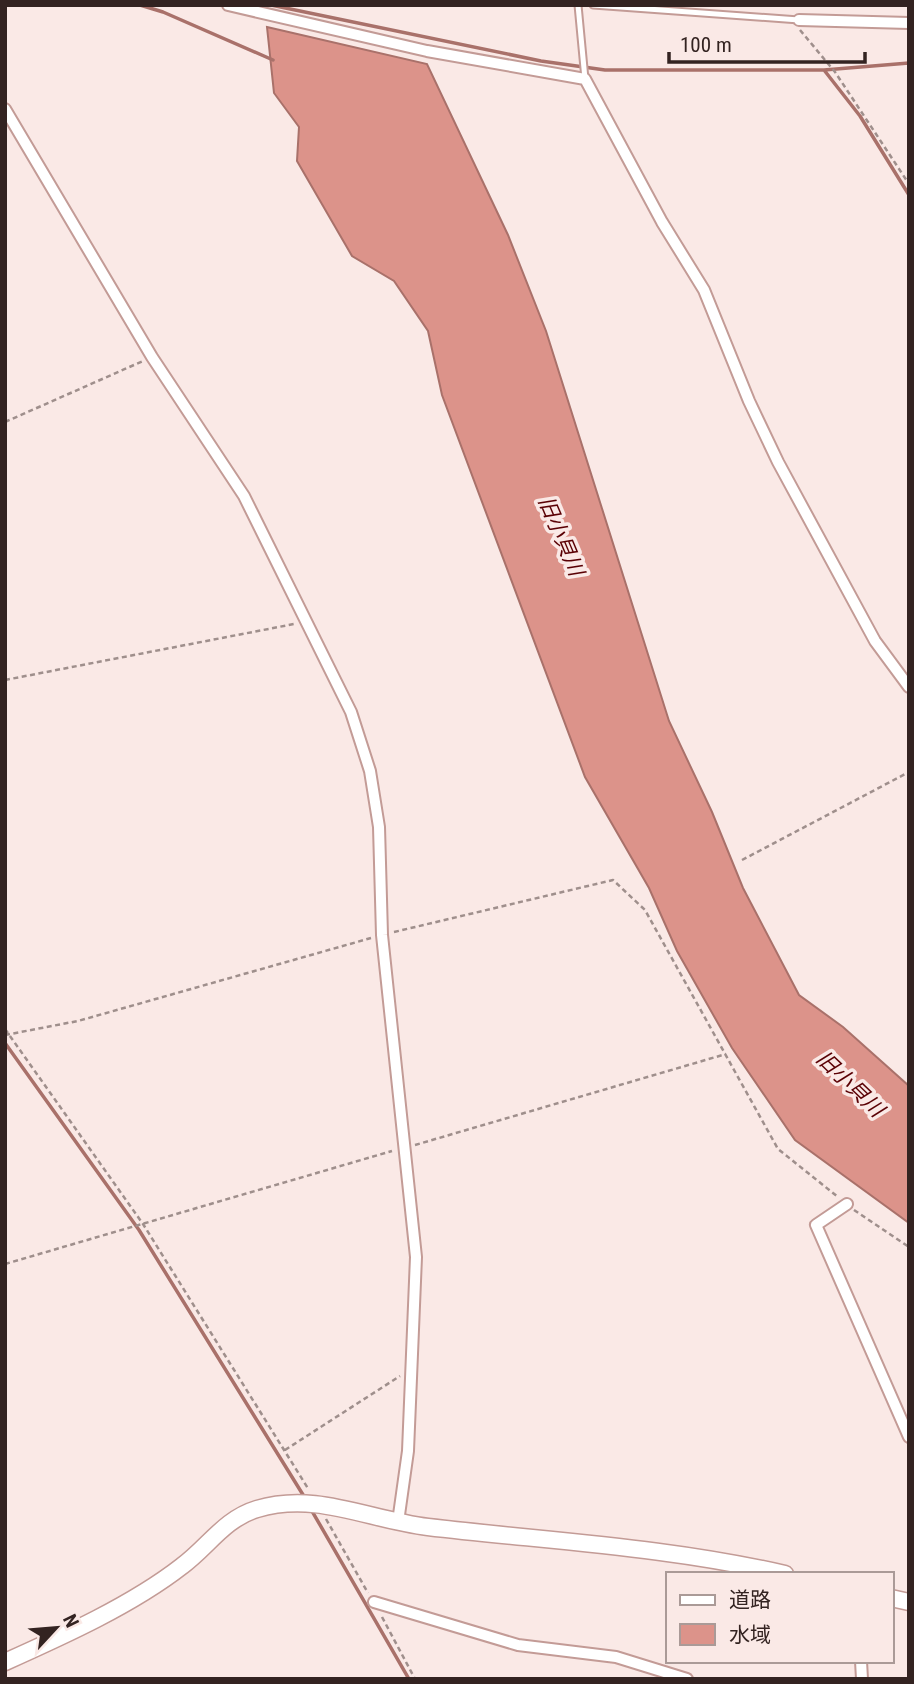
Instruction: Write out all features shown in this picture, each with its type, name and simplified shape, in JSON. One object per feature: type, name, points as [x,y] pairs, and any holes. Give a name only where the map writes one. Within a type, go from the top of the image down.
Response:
[{"type":"street","points":[[228,5],[427,51],[585,79],[662,222],[704,290],[749,401],[778,462],[876,641],[909,687]]},
{"type":"street","points":[[799,20],[909,23]]},
{"type":"street","points":[[5,109],[152,357],[233,476],[351,712],[370,771],[379,827],[382,935],[416,1257],[408,1451],[398,1522]]},
{"type":"street","points":[[847,1204],[816,1225],[909,1437]]},
{"type":"street","points":[[5,1662],[139,1594],[183,1566],[225,1525],[255,1510],[285,1503],[316,1502],[398,1522],[674,1553],[774,1572]]},
{"type":"street","points":[[373,1602],[518,1645],[615,1657],[687,1679]]},
{"type":"lane","points":[[579,5],[585,79]]},
{"type":"lane","points":[[593,5],[799,20]]},
{"type":"path","points":[[799,20],[800,32],[835,72],[909,184]]},
{"type":"path","points":[[902,171],[909,169]]},
{"type":"path","points":[[5,422],[152,357]]},
{"type":"path","points":[[5,680],[304,622]]},
{"type":"path","points":[[742,860],[909,772]]},
{"type":"path","points":[[7,1035],[78,1021],[382,935],[613,880],[645,911],[778,1149],[847,1204],[909,1247]]},
{"type":"path","points":[[5,1029],[143,1224],[285,1450],[415,1679]]},
{"type":"path","points":[[5,1264],[726,1054]]},
{"type":"path","points":[[285,1450],[412,1368]]},
{"type":"water","points":[[267,27],[427,64],[508,235],[546,331],[669,721],[712,812],[743,888],[799,995],[843,1027],[909,1086],[909,1223],[795,1140],[732,1048],[677,951],[649,888],[585,777],[442,395],[428,331],[394,281],[352,256],[297,161],[299,127],[274,93]]},
{"type":"waterway","name":"旧小貝川","points":[[140,5],[163,12],[273,60]]},
{"type":"waterway","points":[[271,5],[541,61],[605,70],[824,70],[909,63]]},
{"type":"waterway","points":[[824,70],[860,116],[909,195]]},
{"type":"waterway","points":[[5,1043],[139,1230],[305,1498]]},
{"type":"waterway","points":[[312,1511],[409,1679]]}]
